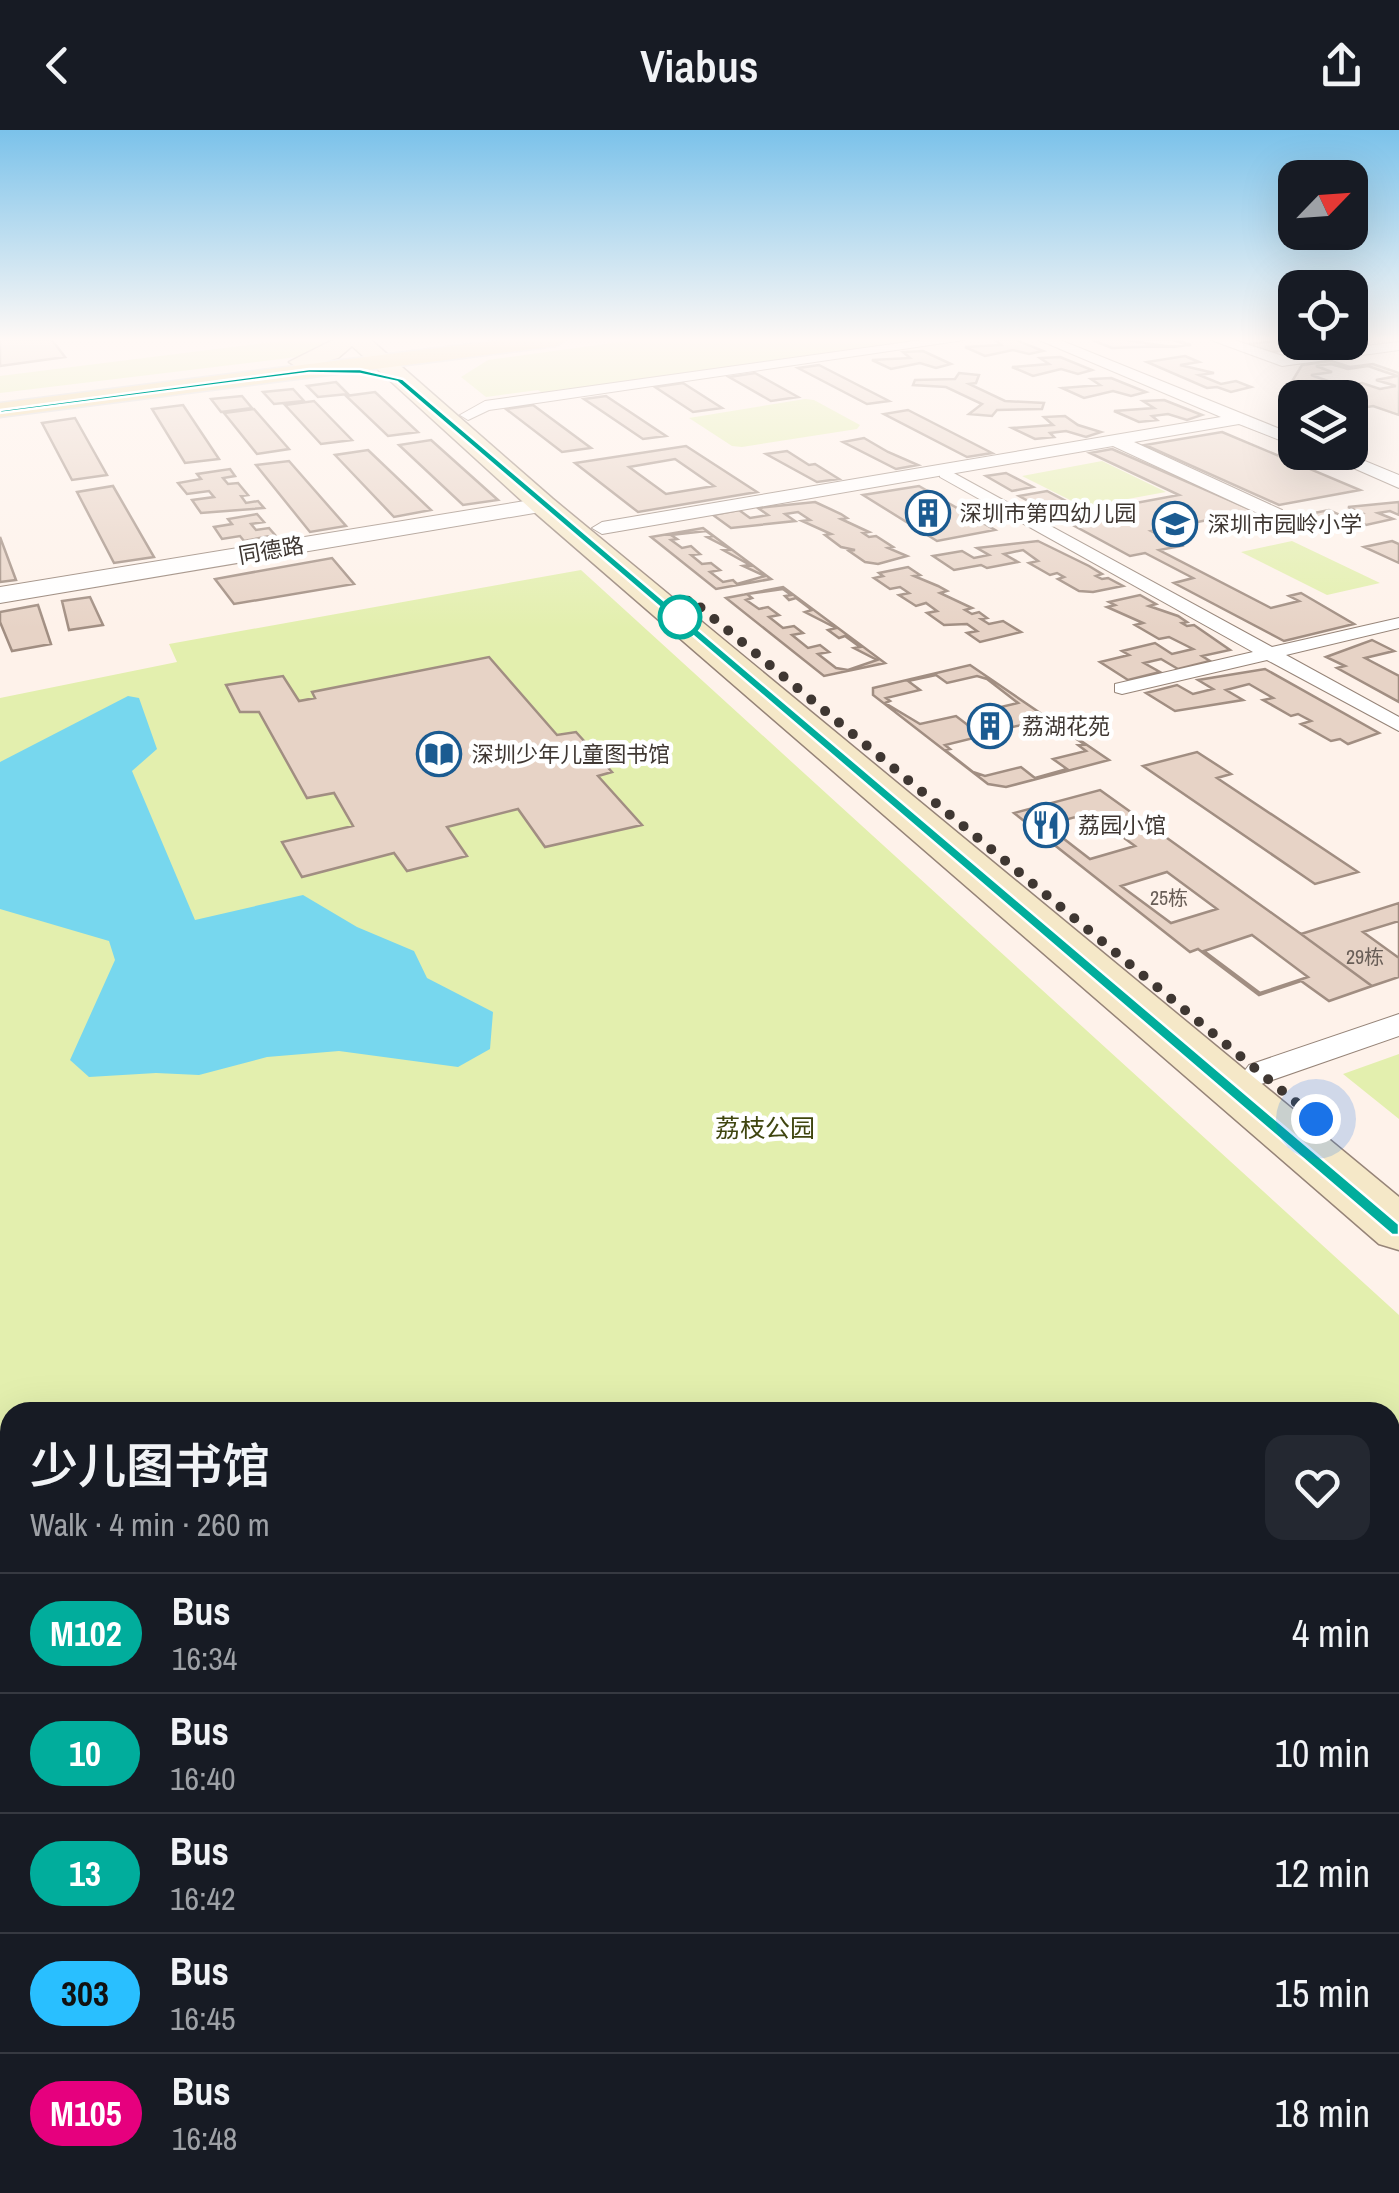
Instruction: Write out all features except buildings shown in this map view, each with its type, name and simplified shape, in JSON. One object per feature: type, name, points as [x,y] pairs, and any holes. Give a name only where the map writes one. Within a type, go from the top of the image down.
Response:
[{"type":"main road","points":[[475,436],[543,505],[644,586],[1399,1229]]},
{"type":"main road","points":[[490,436],[1399,1186]]},
{"type":"street","points":[[602,528],[1137,436]]},
{"type":"street","points":[[1115,440],[1275,514]]},
{"type":"street","points":[[1368,469],[1399,482]]},
{"type":"street","points":[[944,474],[1399,725]]},
{"type":"street","name":"同德路","points":[[0,595],[543,505]]},
{"type":"street","points":[[1122,688],[1399,623]]},
{"type":"street","points":[[1262,1074],[1399,1024]]},
{"type":"green space","points":[[717,436],[811,436],[742,447],[732,446]]},
{"type":"green space","points":[[1102,461],[1166,492],[1084,507],[1022,476]]},
{"type":"green space","points":[[1292,541],[1380,583],[1327,595],[1241,552]]},
{"type":"green space","name":"荔枝公园","points":[[581,570],[1399,1315],[1399,1402],[0,1402],[0,698],[177,662],[169,644]]},
{"type":"green space","points":[[1399,1054],[1399,1119],[1343,1074]]},
{"type":"water","points":[[128,696],[139,698],[157,749],[132,771],[195,920],[303,895],[357,927],[414,951],[427,978],[493,1012],[490,1049],[458,1067],[339,1051],[267,1057],[199,1075],[89,1077],[70,1060],[115,960],[109,941],[0,909],[0,762]]},
{"type":"bus line","name":"M102","points":[[464,436],[1399,1229]]},
{"type":"place","name":"深圳市第四幼儿园","points":[[928,513]]},
{"type":"place","name":"深圳市园岭小学","points":[[1175,524]]},
{"type":"place","name":"荔湖花苑","points":[[990,726]]},
{"type":"place","name":"深圳少年儿童图书馆","points":[[439,754]]},
{"type":"place","name":"荔园小馆","points":[[1046,825]]},
{"type":"route","points":[[680,617],[689,598],[1316,1119]]}]
